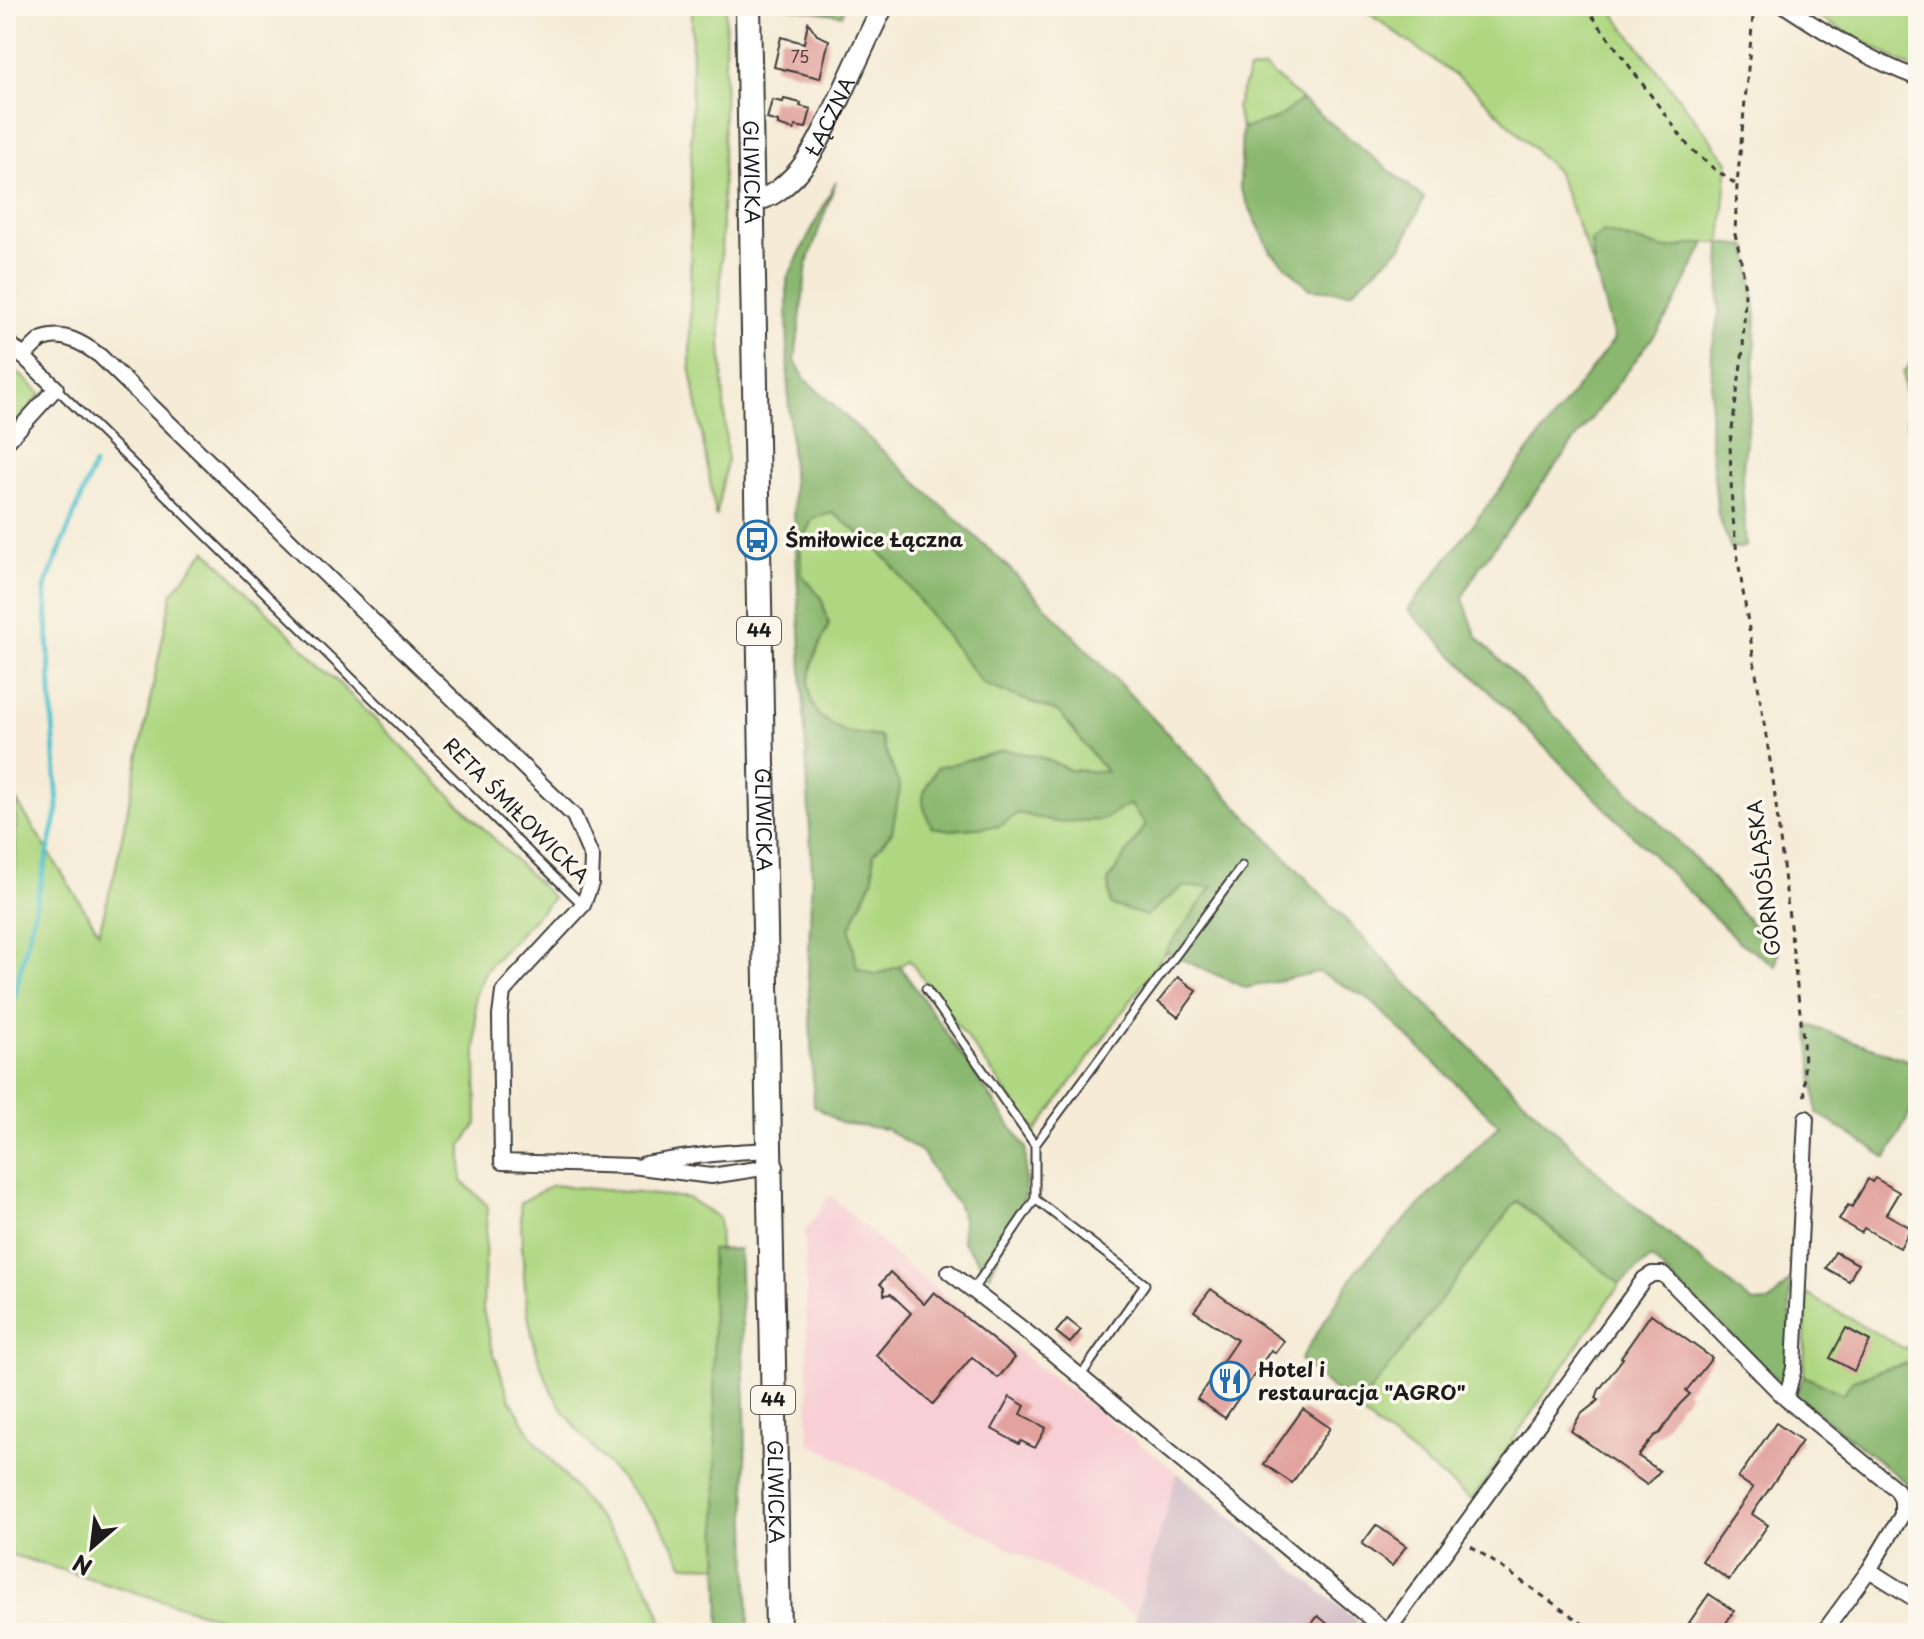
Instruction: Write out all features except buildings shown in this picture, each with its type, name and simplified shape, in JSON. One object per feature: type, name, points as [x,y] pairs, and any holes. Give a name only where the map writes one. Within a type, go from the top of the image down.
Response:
[{"type":"main road","name":"GLIWICKA","points":[[748,6],[774,1158],[778,1633]]},
{"type":"street","name":"ŁĄCZNA","points":[[752,201],[761,200],[779,190],[807,160],[883,6]]},
{"type":"street","points":[[1785,6],[1866,54],[1918,78]]},
{"type":"street","name":"RETA ŚMIŁOWICKA","points":[[23,357],[42,339],[62,337],[80,342],[100,356],[574,816],[592,858],[591,883],[583,905]]},
{"type":"street","name":"RETA ŚMIŁOWICKA","points":[[6,340],[56,388]]},
{"type":"street","points":[[6,443],[56,388]]},
{"type":"street","points":[[583,905],[503,992],[500,1016],[502,1162],[632,1166],[711,1176],[774,1158]]},
{"type":"street","points":[[1786,1399],[1794,1368],[1806,1118]]},
{"type":"street","points":[[632,1166],[685,1156],[774,1158]]},
{"type":"street","points":[[949,1272],[1033,1337],[1388,1632],[1644,1279],[1652,1274],[1663,1274],[1786,1399],[1897,1490],[1902,1500],[1902,1515]]},
{"type":"street","points":[[1823,1633],[1869,1570],[1918,1491]]},
{"type":"street","points":[[1869,1570],[1918,1601]]},
{"type":"lane","name":"RETA ŚMIŁOWICKA","points":[[56,388],[583,905]]},
{"type":"lane","points":[[1035,1145],[1242,866]]},
{"type":"lane","points":[[926,989],[1035,1145],[1035,1199],[972,1291]]},
{"type":"lane","points":[[1035,1199],[1145,1284],[1080,1377]]},
{"type":"path","points":[[1585,6],[1689,147],[1737,185]]},
{"type":"path","name":"GÓRNOŚLĄSKA","points":[[1754,6],[1737,185],[1735,234],[1745,292],[1743,350],[1730,443],[1732,510],[1773,779],[1803,1038],[1806,1118]]},
{"type":"path","points":[[1457,1536],[1596,1633]]},
{"type":"shaded area","points":[[830,1195],[909,1268],[1177,1472],[1137,1615],[809,1443],[805,1230]]},
{"type":"shaded area","points":[[1177,1472],[1371,1633],[1131,1633]]},
{"type":"green space","points":[[692,6],[726,6],[720,320],[727,460],[716,517],[690,365]]},
{"type":"green space","points":[[780,6],[844,6],[842,15]]},
{"type":"green space","points":[[1359,6],[1608,6],[1728,162],[1721,243],[1665,249],[1604,232],[1591,241],[1595,270],[1557,172],[1476,91]]},
{"type":"green space","points":[[1798,6],[1918,6],[1918,71]]},
{"type":"green space","points":[[1265,68],[1302,100],[1276,119],[1242,129],[1236,108],[1249,71]]},
{"type":"green space","points":[[1302,100],[1424,198],[1403,245],[1351,292],[1310,289],[1271,252],[1240,188],[1242,129],[1276,119]]},
{"type":"green space","points":[[836,181],[807,264],[795,360],[805,379],[1008,567],[1432,1010],[1616,1190],[1753,1303],[1770,1302],[1791,1279],[1788,1376],[1779,1381],[1651,1258],[1620,1284],[1517,1201],[1356,1410],[1300,1360],[1358,1268],[1499,1125],[1368,998],[1318,972],[1246,988],[1165,952],[1212,887],[1182,887],[1146,916],[1111,905],[1108,881],[1146,825],[1130,804],[1102,820],[1057,822],[1018,813],[1000,826],[950,830],[932,827],[924,809],[923,796],[937,768],[1005,750],[1040,757],[1070,770],[1106,772],[1060,713],[983,684],[889,561],[833,513],[813,518],[800,544],[802,575],[821,597],[829,624],[814,658],[808,684],[812,704],[820,717],[845,732],[880,737],[900,787],[892,832],[874,853],[873,878],[850,928],[857,968],[875,975],[900,966],[1026,1148],[1025,1195],[990,1275],[962,1241],[963,1219],[957,1203],[941,1184],[923,1153],[886,1129],[841,1123],[814,1106],[808,974],[812,873],[788,389],[787,279]]},
{"type":"green space","points":[[1604,232],[1665,249],[1705,243],[1672,309],[1656,333],[1480,566],[1463,599],[1477,637],[1701,865],[1768,944],[1779,947],[1776,966],[1739,942],[1408,610],[1614,339],[1595,270],[1591,241]]},
{"type":"green space","points":[[1721,243],[1748,246],[1756,310],[1754,371],[1742,477],[1746,547],[1731,549],[1718,515],[1710,438],[1712,350],[1719,313]]},
{"type":"green space","points":[[1918,327],[1918,472],[1909,437],[1903,373],[1913,360]]},
{"type":"green space","points":[[6,361],[41,394],[6,434]]},
{"type":"green space","points":[[833,513],[889,561],[983,684],[1060,713],[1107,773],[1070,770],[1040,757],[970,760],[937,768],[950,830],[1000,826],[1018,813],[1057,822],[1130,804],[1146,825],[1108,881],[1146,916],[1182,887],[1213,887],[1036,1131],[909,960],[875,975],[856,968],[850,928],[873,878],[874,853],[892,832],[888,759],[880,737],[845,732],[820,717],[812,704],[808,684],[814,658],[829,624],[821,597],[802,575],[800,544],[813,518]]},
{"type":"green space","points":[[206,550],[553,898],[492,963],[475,996],[477,1124],[462,1145],[462,1181],[487,1205],[483,1309],[491,1345],[510,1399],[533,1438],[630,1556],[653,1596],[666,1633],[227,1633],[227,1620],[6,1553],[6,903],[15,878],[16,800],[99,932],[115,871],[172,593]]},
{"type":"green space","points":[[1808,1025],[1918,1064],[1918,1098],[1887,1158],[1817,1113]]},
{"type":"green space","points":[[552,1185],[688,1198],[719,1218],[728,1566],[684,1565],[662,1527],[584,1437],[560,1405],[548,1382],[538,1358],[527,1307],[520,1203]]},
{"type":"green space","points":[[1516,1201],[1620,1284],[1472,1500],[1356,1410]]},
{"type":"green space","points":[[739,1249],[749,1633],[720,1633],[711,1250]]},
{"type":"green space","points":[[1806,1294],[1907,1350],[1918,1333],[1918,1361],[1853,1380],[1843,1394],[1804,1376]]},
{"type":"green space","points":[[1918,1361],[1918,1483],[1912,1487],[1795,1395],[1804,1376],[1843,1394],[1853,1380]]},
{"type":"waterway","points":[[6,1024],[58,809],[45,587],[94,465]]},
{"type":"place","name":"Śmiłowice Łączna","points":[[757,540]]},
{"type":"place","name":"Hotel i restauracja \"AGRO\"","points":[[1230,1381]]}]
